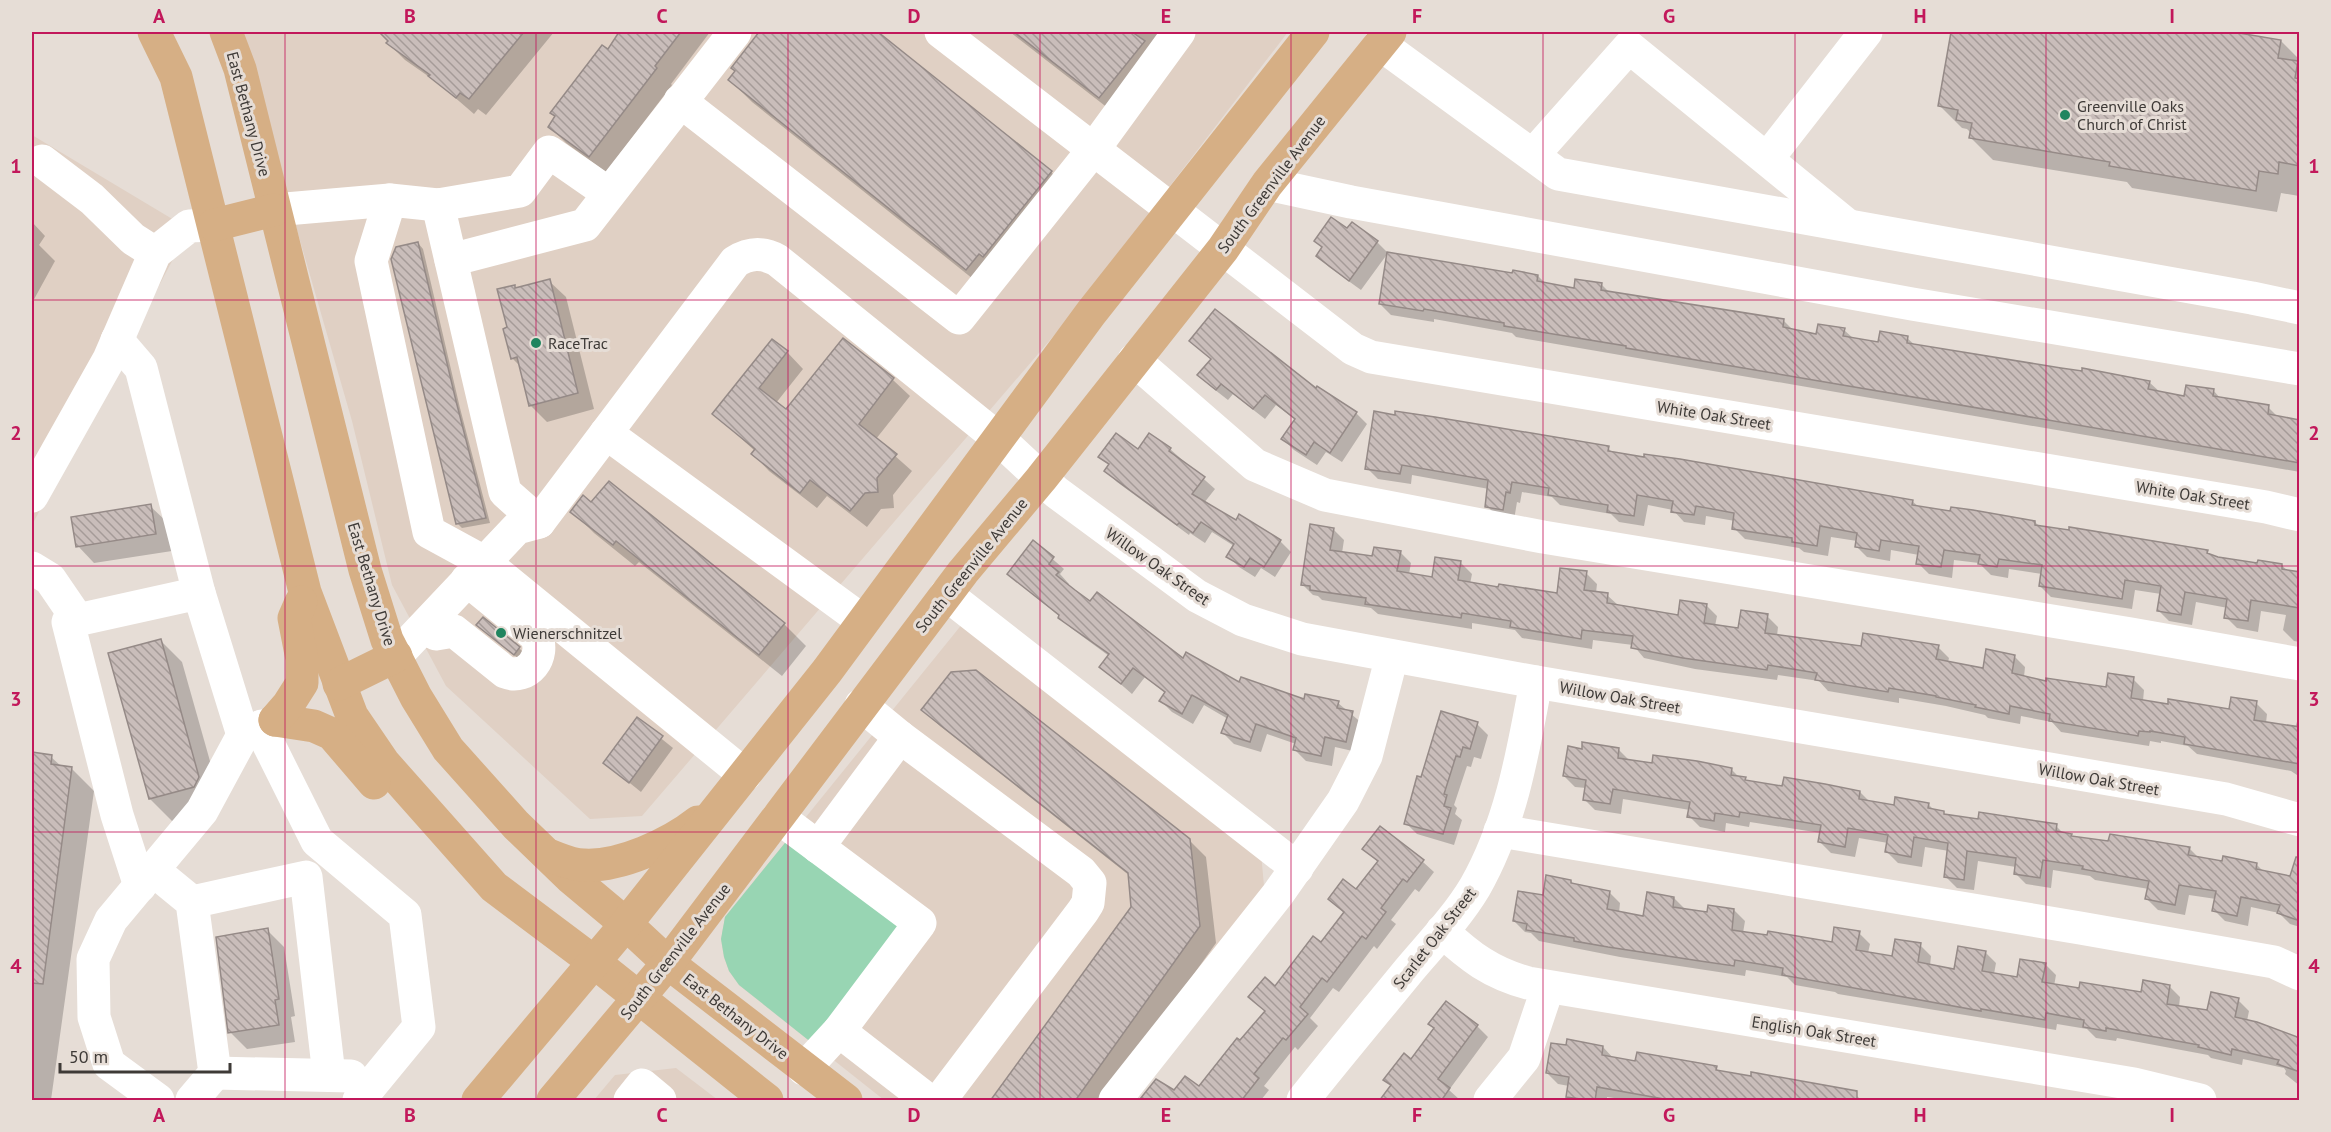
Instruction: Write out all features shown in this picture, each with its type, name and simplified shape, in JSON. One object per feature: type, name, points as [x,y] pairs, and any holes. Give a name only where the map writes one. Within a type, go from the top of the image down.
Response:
[{"type":"main road","points":[[154,32],[176,77],[306,592],[352,716],[384,763],[494,887],[594,962],[637,999],[767,1101]]},
{"type":"main road","name":"East Bethany Drive","points":[[226,32],[240,69],[365,570],[387,640],[416,696],[448,749],[516,825],[546,854],[668,963],[846,1101]]},
{"type":"main road","points":[[478,1101],[626,924],[827,671],[1091,313],[1313,32]]},
{"type":"main road","name":"South Greenville Avenue","points":[[553,1101],[668,963],[946,594],[1223,249],[1267,184],[1385,38]]},
{"type":"main road","points":[[214,225],[274,210]]},
{"type":"main road","points":[[259,727],[288,705],[302,682],[302,659],[294,618],[306,592]]},
{"type":"main road","points":[[339,684],[396,656]]},
{"type":"main road","points":[[259,727],[314,726],[332,734],[383,794],[423,809]]},
{"type":"main road","points":[[546,854],[585,866],[616,861],[682,835],[725,801]]},
{"type":"street","points":[[451,260],[585,225],[735,32]]},
{"type":"street","name":"White Oak Street","points":[[941,32],[1353,349],[1371,357],[2266,507],[2300,515]]},
{"type":"street","points":[[680,102],[959,318],[1093,150],[1179,32]]},
{"type":"street","points":[[1767,159],[1866,32]]},
{"type":"street","points":[[1385,38],[1558,174],[2300,308]]},
{"type":"street","points":[[1533,155],[1629,47],[1848,226]]},
{"type":"street","points":[[274,210],[390,200],[438,205],[520,191],[549,152],[608,193]]},
{"type":"street","points":[[42,161],[92,199],[133,239],[155,253]]},
{"type":"street","points":[[1267,184],[1374,206],[1912,304],[2300,369]]},
{"type":"street","points":[[390,200],[371,261],[429,532],[476,571],[574,636],[745,775]]},
{"type":"street","points":[[438,205],[505,492],[539,522]]},
{"type":"street","points":[[32,496],[40,462],[109,359],[155,253],[189,226],[214,225]]},
{"type":"street","name":"Willow Oak Street","points":[[606,433],[735,262],[746,255],[765,254],[787,267],[999,439],[1056,492],[1154,567],[1197,596],[1243,620],[1302,639],[1536,682],[2226,800],[2300,820]]},
{"type":"street","points":[[117,340],[141,368],[198,593],[259,727],[317,841],[405,915],[419,1027],[368,1089],[329,1075],[214,1073]]},
{"type":"street","points":[[1134,360],[1255,465],[1325,495],[1543,537],[2300,664]]},
{"type":"street","points":[[396,656],[431,630],[476,571],[516,528],[539,522],[606,433],[863,621]]},
{"type":"street","points":[[32,568],[50,579],[78,620]]},
{"type":"street","points":[[431,630],[454,632],[505,672],[513,675],[532,668],[540,652],[536,636],[476,571]]},
{"type":"street","points":[[198,593],[68,622],[117,815],[146,878],[192,902],[351,870]]},
{"type":"street","points":[[946,594],[1297,868]]},
{"type":"street","points":[[431,630],[508,688],[526,690],[538,684],[574,636]]},
{"type":"street","points":[[1115,1101],[1271,904],[1343,801],[1366,756],[1392,656]]},
{"type":"street","name":"Scarlet Oak Street","points":[[1304,1101],[1333,1062],[1442,931],[1474,887],[1500,831],[1519,776],[1536,682]]},
{"type":"street","points":[[861,705],[900,737],[1081,872],[1090,883],[1088,903],[1083,911],[940,1101]]},
{"type":"street","points":[[158,1101],[109,1064],[94,1017],[93,959],[111,920],[202,811],[259,727]]},
{"type":"street","points":[[818,847],[900,737]]},
{"type":"street","points":[[778,817],[920,923],[838,1031],[804,1069]]},
{"type":"street","points":[[1500,831],[2274,962],[2300,974]]},
{"type":"street","points":[[306,878],[329,1075]]},
{"type":"street","points":[[192,902],[214,1073],[192,1101]]},
{"type":"street","name":"English Oak Street","points":[[1442,931],[1480,964],[1503,976],[1548,987],[2134,1084],[2200,1101]]},
{"type":"street","points":[[1490,1101],[1524,1058],[1548,987]]},
{"type":"street","points":[[838,1031],[927,1101]]},
{"type":"street","points":[[630,1101],[642,1085],[660,1101]]},
{"type":"shaded area","points":[[240,32],[1288,32],[1068,319],[642,816],[590,819],[446,686],[392,585],[352,421]]},
{"type":"shaded area","points":[[32,135],[189,229],[32,525]]},
{"type":"shaded area","points":[[963,623],[1261,853],[1265,897],[1108,1100],[884,1100],[739,985],[729,971],[724,957],[721,939],[725,917]]},
{"type":"shaded area","points":[[676,1068],[718,1100],[594,1100],[615,1075]]},
{"type":"green space","points":[[789,838],[901,926],[812,1043],[739,985],[729,971],[721,939],[725,917]]},
{"type":"building","points":[[379,32],[524,32],[469,99],[460,93],[456,98],[428,76],[430,75],[386,43],[388,41]]},
{"type":"building","points":[[619,32],[681,32],[655,66],[657,68],[589,157],[548,127],[555,116],[550,113],[602,45],[608,49]]},
{"type":"building","points":[[759,32],[878,32],[1052,171],[983,257],[979,254],[966,270],[728,80],[735,71],[731,68]]},
{"type":"building","points":[[1014,32],[1132,32],[1145,41],[1099,98]]},
{"type":"building","name":"Greenville Oaks Church of Christ","points":[[1951,32],[2233,32],[2281,40],[2278,58],[2298,61],[2295,78],[2300,79],[2300,166],[2279,162],[2278,174],[2259,171],[2256,191],[2109,166],[2110,162],[1969,138],[1972,123],[1956,120],[1958,110],[1938,106]]},
{"type":"building","points":[[1331,217],[1347,228],[1352,222],[1378,241],[1349,281],[1316,256],[1322,247],[1314,241]]},
{"type":"building","points":[[418,242],[486,518],[456,524],[391,259],[396,247]]},
{"type":"building","points":[[1387,252],[1512,273],[1513,270],[1538,275],[1537,281],[1574,288],[1575,279],[1602,283],[1601,290],[1784,319],[1783,327],[1816,334],[1818,324],[1845,328],[1843,336],[1878,342],[1880,331],[1908,336],[1907,343],[2082,371],[2082,368],[2150,381],[2148,389],[2184,396],[2186,385],[2214,389],[2213,396],[2269,405],[2268,414],[2300,420],[2300,463],[1626,348],[1626,346],[1504,326],[1504,323],[1424,309],[1423,311],[1379,304]]},
{"type":"building","name":"RaceTrac","points":[[550,279],[578,393],[529,406],[517,357],[511,359],[503,329],[507,327],[497,289],[515,285],[515,288]]},
{"type":"building","points":[[1215,309],[1316,388],[1317,386],[1357,412],[1330,453],[1314,442],[1306,455],[1281,439],[1295,419],[1265,395],[1253,409],[1221,384],[1216,390],[1197,375],[1211,359],[1189,341]]},
{"type":"building","points":[[843,338],[894,378],[859,424],[897,454],[877,478],[878,492],[865,493],[850,511],[810,480],[800,493],[751,454],[755,449],[712,414],[772,339],[788,351],[759,388],[786,409]]},
{"type":"building","points":[[1374,411],[1395,415],[1395,411],[1609,446],[1608,451],[1644,457],[1644,454],[1680,459],[1913,500],[1912,505],[1950,511],[1951,507],[1973,510],[2035,521],[2035,525],[2069,530],[2069,527],[2208,550],[2207,553],[2218,557],[2282,564],[2282,569],[2300,572],[2300,608],[2251,600],[2248,621],[2224,618],[2227,599],[2185,592],[2181,615],[2157,611],[2161,586],[2125,580],[2122,599],[2039,586],[2042,565],[1999,559],[1997,567],[1978,564],[1980,555],[1944,550],[1941,567],[1916,564],[1919,546],[1881,540],[1879,551],[1855,547],[1857,533],[1820,526],[1817,546],[1792,542],[1792,538],[1732,529],[1734,513],[1696,506],[1694,515],[1671,512],[1673,501],[1637,495],[1634,516],[1607,512],[1608,505],[1548,495],[1549,488],[1512,482],[1510,493],[1506,492],[1503,510],[1485,507],[1488,480],[1402,465],[1400,474],[1365,469]]},
{"type":"building","points":[[1116,433],[1138,449],[1149,433],[1205,477],[1192,494],[1236,520],[1239,514],[1281,540],[1264,567],[1250,558],[1244,567],[1226,557],[1234,544],[1201,522],[1193,533],[1179,523],[1177,525],[1104,471],[1109,464],[1098,457]]},
{"type":"building","points":[[609,481],[785,623],[759,655],[616,541],[613,545],[570,512],[583,495],[591,502]]},
{"type":"building","points":[[151,504],[156,534],[76,547],[71,517]]},
{"type":"building","points":[[1310,524],[1334,528],[1330,550],[1372,556],[1374,547],[1401,551],[1397,571],[1432,577],[1435,557],[1461,561],[1458,580],[1557,593],[1560,568],[1587,571],[1584,590],[1608,593],[1607,603],[1678,615],[1680,600],[1707,604],[1704,623],[1738,628],[1741,610],[1768,614],[1765,633],[1861,646],[1863,633],[1939,645],[1936,659],[1983,668],[1986,649],[2015,655],[2012,673],[2046,681],[2046,678],[2106,687],[2108,673],[2134,677],[2131,698],[2168,704],[2168,699],[2229,709],[2231,697],[2257,701],[2254,720],[2300,727],[2300,764],[2184,744],[2185,737],[2150,731],[2139,731],[2138,736],[2049,721],[2050,714],[2010,706],[2009,714],[1936,696],[1889,688],[1888,692],[1815,680],[1817,673],[1768,665],[1767,670],[1683,658],[1631,648],[1633,636],[1582,630],[1581,639],[1510,627],[1511,621],[1462,613],[1461,618],[1365,604],[1366,598],[1310,590],[1310,586],[1301,585]]},
{"type":"building","points":[[1033,540],[1054,557],[1049,564],[1059,572],[1056,575],[1075,590],[1090,601],[1097,592],[1183,658],[1186,652],[1239,682],[1241,677],[1304,699],[1305,694],[1339,701],[1337,708],[1353,711],[1346,742],[1325,737],[1321,756],[1293,750],[1296,738],[1256,724],[1250,742],[1221,733],[1228,715],[1192,695],[1182,714],[1159,701],[1165,692],[1133,668],[1121,684],[1099,667],[1109,654],[1058,618],[1059,615],[1007,574]]},
{"type":"building","points":[[483,617],[520,647],[514,655],[476,625]]},
{"type":"building","points":[[161,639],[199,777],[194,787],[149,799],[108,653]]},
{"type":"building","points":[[976,670],[1190,839],[1200,926],[1075,1101],[990,1101],[1131,907],[1128,873],[921,710],[951,672]]},
{"type":"building","points":[[1441,711],[1478,722],[1470,749],[1463,747],[1460,757],[1456,756],[1444,794],[1447,795],[1444,806],[1451,808],[1443,834],[1404,824],[1417,776],[1421,777]]},
{"type":"building","points":[[637,717],[663,736],[629,783],[603,763]]},
{"type":"building","points":[[1582,742],[1619,748],[1618,758],[1652,763],[1653,755],[1732,768],[1731,775],[1746,777],[1745,780],[1782,786],[1784,777],[1860,791],[1859,799],[1894,805],[1895,797],[1929,803],[1928,808],[1944,811],[1944,814],[1978,819],[1979,812],[2057,824],[2056,831],[2072,834],[2071,836],[2108,841],[2110,834],[2190,847],[2188,855],[2222,861],[2223,856],[2257,863],[2256,869],[2290,876],[2296,857],[2300,857],[2300,921],[2277,913],[2280,905],[2241,897],[2237,916],[2212,911],[2216,891],[2179,885],[2175,905],[2145,899],[2149,881],[2082,869],[2083,866],[2043,860],[2040,878],[2014,874],[2016,858],[1967,851],[1964,880],[1944,877],[1948,843],[1914,837],[1911,857],[1885,852],[1888,835],[1848,828],[1845,847],[1818,842],[1821,825],[1740,812],[1739,817],[1715,813],[1714,821],[1687,817],[1690,802],[1613,789],[1610,804],[1583,800],[1586,780],[1563,776],[1568,746],[1582,749]]},
{"type":"building","points":[[32,752],[52,755],[51,764],[72,767],[43,984],[32,983]]},
{"type":"building","points":[[1380,826],[1424,860],[1407,882],[1403,879],[1381,908],[1386,912],[1366,939],[1362,936],[1327,982],[1322,978],[1300,1007],[1308,1014],[1286,1040],[1283,1038],[1254,1074],[1259,1078],[1241,1101],[1140,1099],[1156,1079],[1174,1090],[1185,1076],[1199,1086],[1237,1038],[1240,1040],[1265,1011],[1248,997],[1265,977],[1275,986],[1313,936],[1321,942],[1344,912],[1328,899],[1343,879],[1356,889],[1378,861],[1362,849]]},
{"type":"building","points":[[1546,875],[1610,891],[1607,909],[1643,916],[1647,892],[1674,897],[1673,907],[1707,912],[1708,905],[1734,909],[1732,930],[1767,935],[1768,931],[1832,942],[1834,927],[1860,931],[1856,950],[1892,956],[1895,939],[1921,943],[1918,962],[1954,969],[1958,946],[1986,951],[1982,971],[2017,977],[2020,959],[2046,963],[2042,982],[2079,988],[2080,982],[2141,992],[2143,980],[2170,985],[2167,1004],[2207,1010],[2211,992],[2239,998],[2235,1017],[2257,1022],[2300,1038],[2300,1072],[2277,1064],[2279,1060],[2232,1049],[2231,1055],[2198,1047],[2199,1045],[2106,1028],[2106,1031],[2083,1027],[2084,1020],[2046,1013],[2045,1020],[1981,1009],[1981,1011],[1782,975],[1783,968],[1735,960],[1734,966],[1700,961],[1574,941],[1574,938],[1526,930],[1527,924],[1513,921],[1518,891],[1543,895]]},
{"type":"building","points":[[268,928],[279,999],[275,1000],[279,1025],[228,1033],[216,937]]},
{"type":"building","points":[[1446,1001],[1478,1025],[1438,1079],[1450,1088],[1441,1101],[1379,1101],[1391,1085],[1383,1080],[1404,1053],[1411,1059],[1434,1028],[1428,1024]]},
{"type":"building","points":[[1567,1039],[1603,1046],[1602,1055],[1635,1061],[1637,1052],[1717,1066],[1716,1070],[1751,1076],[1751,1072],[1857,1091],[1857,1101],[1675,1101],[1597,1087],[1595,1101],[1566,1097],[1569,1077],[1546,1073],[1551,1043],[1566,1045]]},
{"type":"place","name":"Greenville Oaks Church of Christ","points":[[2065,115]]},
{"type":"place","name":"RaceTrac","points":[[536,343]]},
{"type":"place","name":"Wienerschnitzel","points":[[501,633]]}]
